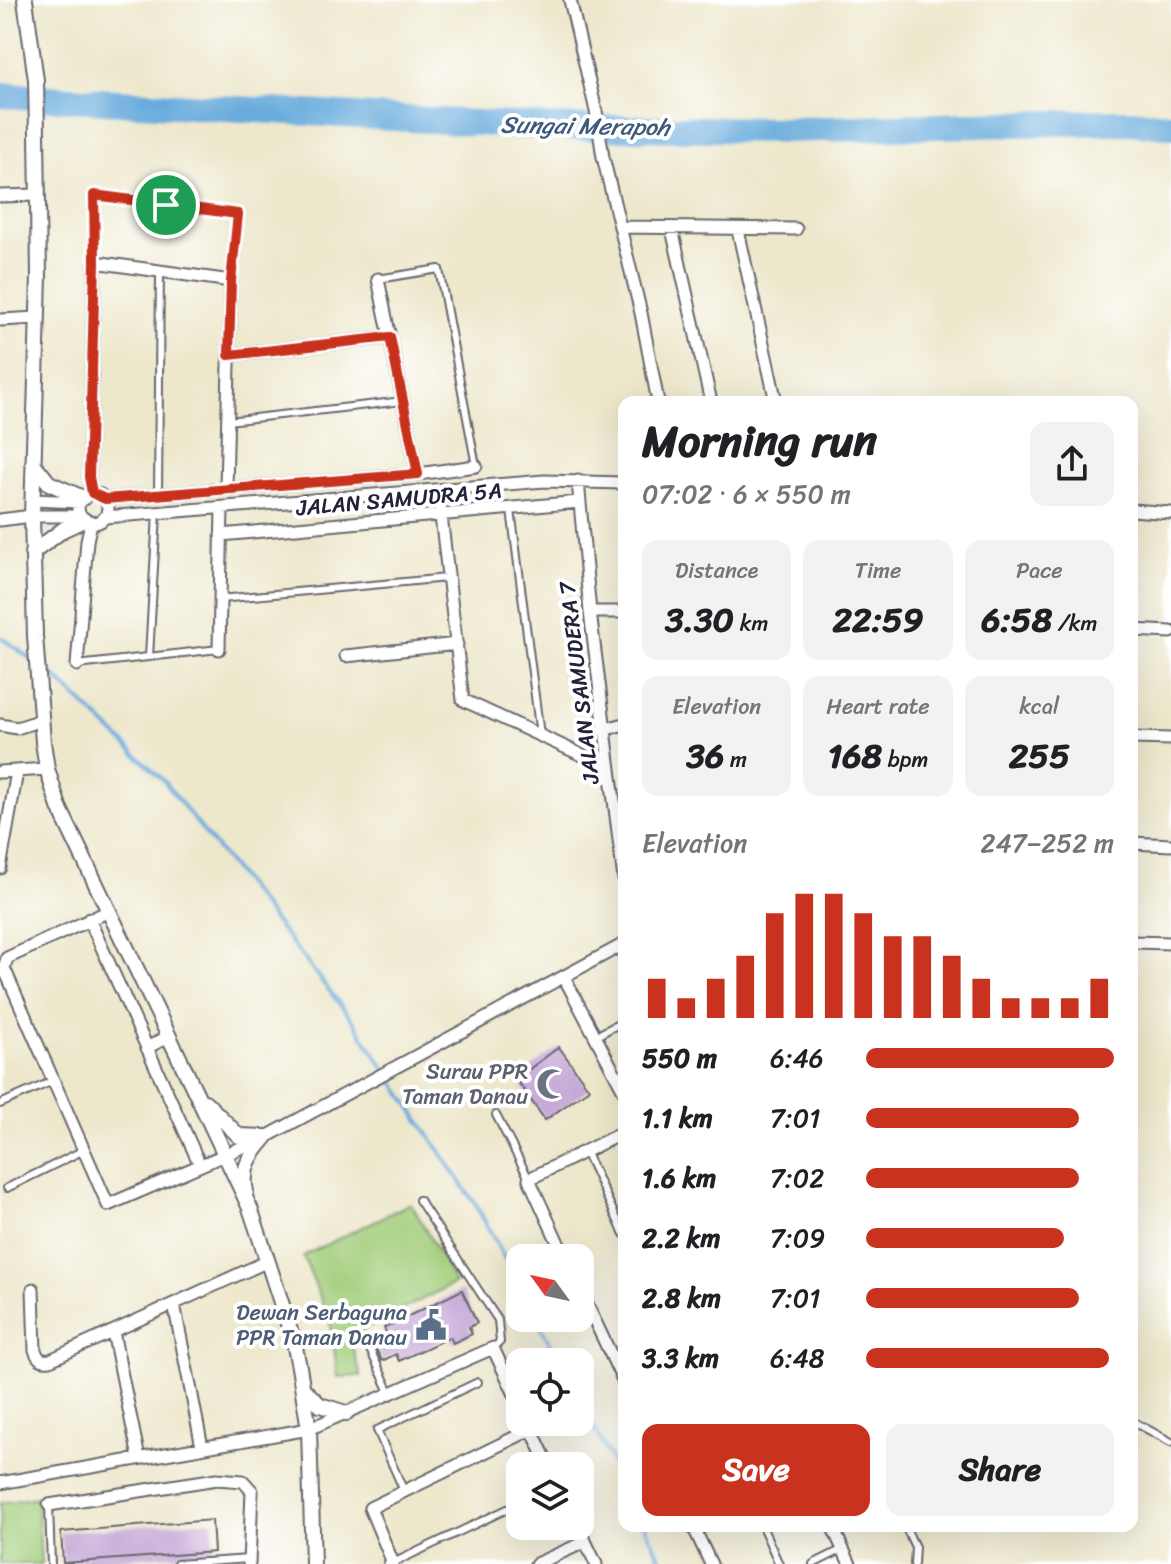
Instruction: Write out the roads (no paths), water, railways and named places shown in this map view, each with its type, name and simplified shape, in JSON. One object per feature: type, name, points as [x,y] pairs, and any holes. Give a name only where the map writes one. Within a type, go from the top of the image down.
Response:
[{"type":"street","points":[[25,0],[36,80],[38,195],[32,553],[38,689],[47,769],[59,807],[250,1208]]},
{"type":"street","points":[[570,0],[657,396]]},
{"type":"street","points":[[0,196],[38,195]]},
{"type":"street","points":[[622,227],[796,229]]},
{"type":"street","points":[[672,229],[710,396]]},
{"type":"street","points":[[738,230],[775,396]]},
{"type":"street","points":[[77,665],[87,541],[85,498],[89,477],[95,262],[231,281],[226,489]]},
{"type":"street","points":[[378,279],[418,474]]},
{"type":"street","points":[[0,320],[38,318]]},
{"type":"street","points":[[229,355],[390,337]]},
{"type":"street","points":[[33,463],[49,483],[85,498]]},
{"type":"street","points":[[32,500],[105,499],[418,474],[476,466]]},
{"type":"street","points":[[0,520],[32,516],[97,522],[105,517],[544,481],[618,483]]},
{"type":"street","name":"JALAN SAMUDERA 7","points":[[578,481],[603,730],[618,814]]},
{"type":"street","points":[[438,491],[463,700],[608,767]]},
{"type":"street","points":[[105,499],[108,508],[105,517]]},
{"type":"street","name":"JALAN SAMUDRA 5A","points":[[221,535],[579,502]]},
{"type":"street","points":[[219,649],[222,508]]},
{"type":"street","points":[[1138,510],[1171,513]]},
{"type":"street","points":[[32,553],[64,529],[85,519]]},
{"type":"street","points":[[590,612],[618,612]]},
{"type":"street","points":[[1138,630],[1171,632]]},
{"type":"street","points":[[346,656],[457,644]]},
{"type":"street","points":[[0,725],[17,728],[41,720]]},
{"type":"street","points":[[603,730],[618,726]]},
{"type":"street","points":[[1138,738],[1171,739]]},
{"type":"street","points":[[0,772],[47,769]]},
{"type":"street","points":[[0,868],[17,772]]},
{"type":"street","points":[[1138,843],[1171,845]]},
{"type":"street","points":[[109,911],[7,958],[4,968],[108,1205],[266,1137],[618,947]]},
{"type":"street","points":[[89,919],[200,1165]]},
{"type":"street","points":[[1138,942],[1171,943]]},
{"type":"street","points":[[564,977],[618,1079]]},
{"type":"street","points":[[147,1048],[167,1037]]},
{"type":"street","points":[[196,1093],[239,1136],[266,1137]]},
{"type":"street","points":[[559,1244],[529,1179],[618,1135]]},
{"type":"street","points":[[266,1137],[251,1153],[243,1178],[294,1342],[303,1389],[309,1429],[313,1564]]},
{"type":"street","points":[[33,1289],[35,1350],[42,1361],[268,1261]]},
{"type":"street","points":[[174,1304],[202,1447]]},
{"type":"street","points":[[594,1319],[618,1369]]},
{"type":"street","points":[[113,1332],[139,1458]]},
{"type":"street","points":[[0,1483],[309,1429],[493,1348],[506,1375]]},
{"type":"street","points":[[303,1389],[320,1405],[346,1413]]},
{"type":"street","points":[[392,1563],[370,1508],[511,1436]]},
{"type":"street","points":[[49,1505],[217,1479],[243,1481],[252,1491],[249,1561]]},
{"type":"street","points":[[696,1532],[711,1564]]},
{"type":"street","points":[[835,1532],[850,1564]]},
{"type":"street","points":[[536,1564],[585,1542],[596,1564]]},
{"type":"lane","points":[[95,262],[94,195],[238,214],[231,281]]},
{"type":"lane","points":[[378,279],[439,269],[476,466]]},
{"type":"lane","points":[[158,494],[160,272]]},
{"type":"lane","points":[[228,421],[403,401]]},
{"type":"lane","points":[[511,510],[540,735]]},
{"type":"lane","points":[[149,657],[157,513]]},
{"type":"lane","points":[[220,599],[449,577]]},
{"type":"lane","points":[[77,665],[219,649]]},
{"type":"lane","points":[[596,1036],[618,1024]]},
{"type":"lane","points":[[0,1104],[53,1081]]},
{"type":"lane","points":[[496,1115],[529,1179]]},
{"type":"lane","points":[[7,1188],[84,1150]]},
{"type":"lane","points":[[585,1151],[618,1221]]},
{"type":"lane","points":[[419,1200],[498,1320],[500,1342],[493,1348]]},
{"type":"lane","points":[[365,1339],[391,1394]]},
{"type":"lane","points":[[404,1491],[377,1430],[478,1382]]},
{"type":"lane","points":[[1138,1424],[1171,1442]]},
{"type":"lane","points":[[49,1505],[51,1564]]},
{"type":"lane","points":[[392,1563],[506,1510]]},
{"type":"lane","points":[[765,1532],[779,1564]]},
{"type":"lane","points":[[908,1532],[915,1547],[914,1564]]},
{"type":"lane","points":[[813,1564],[843,1549]]},
{"type":"lane","points":[[177,1564],[249,1561]]},
{"type":"waterway","name":"Sungai Merapoh","points":[[0,95],[546,127],[784,130],[1130,122],[1171,126]]},
{"type":"waterway","points":[[0,637],[34,661]]},
{"type":"waterway","points":[[41,666],[163,780],[353,1021],[476,1205],[506,1261]]},
{"type":"waterway","points":[[544,1332],[552,1348]]},
{"type":"waterway","points":[[594,1427],[618,1473]]},
{"type":"waterway","points":[[648,1532],[663,1564]]},
{"type":"place","name":"Surau PPR Taman Danau","points":[[552,1084]]},
{"type":"place","name":"Dewan Serbaguna PPR Taman Danau","points":[[431,1325]]}]
